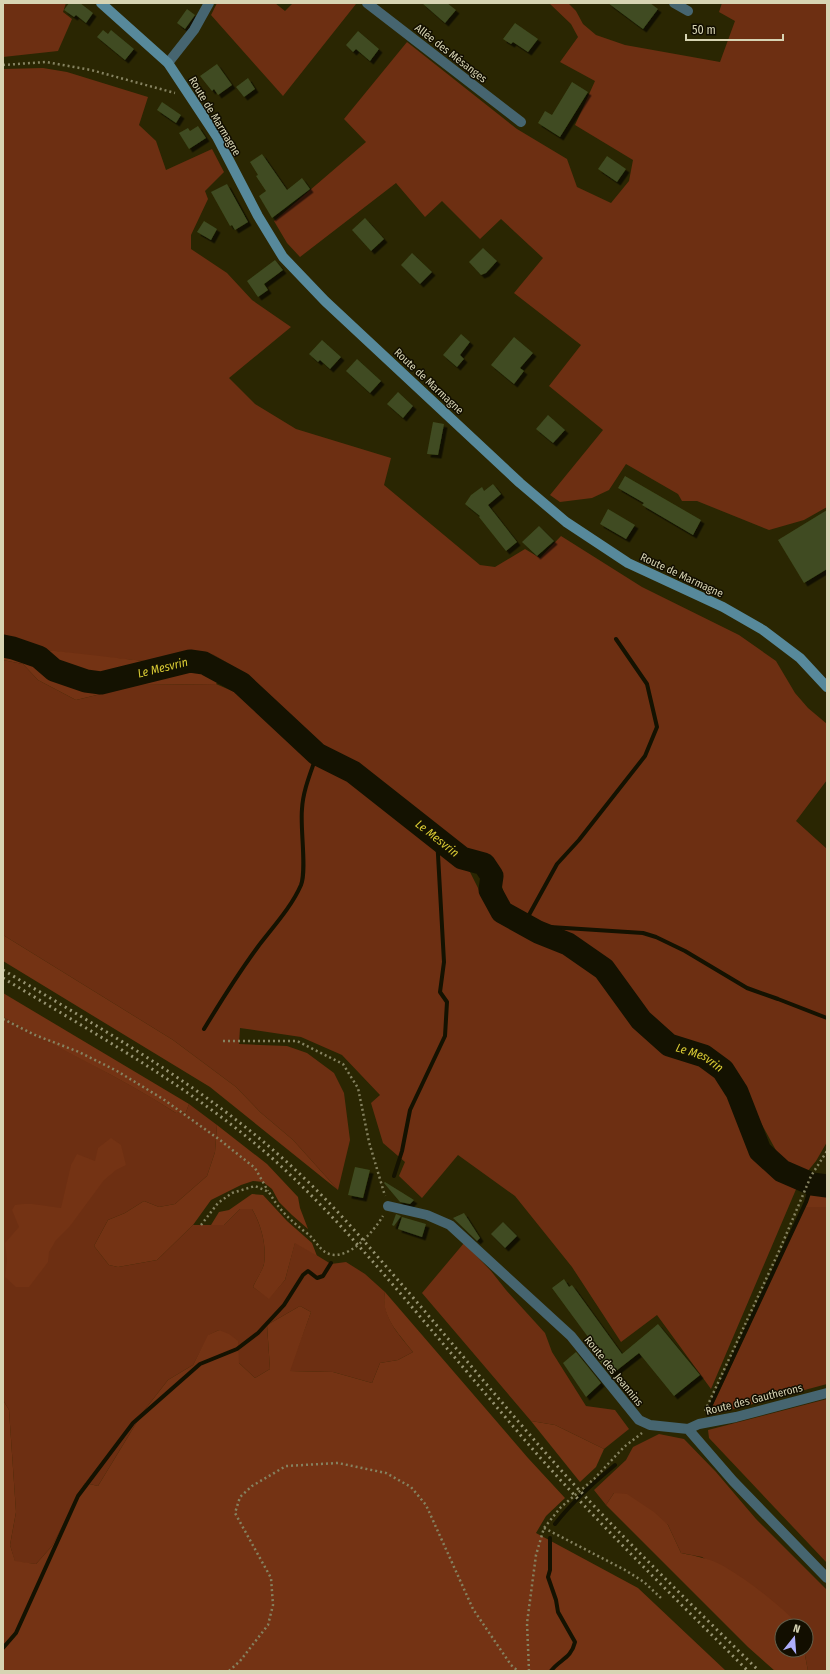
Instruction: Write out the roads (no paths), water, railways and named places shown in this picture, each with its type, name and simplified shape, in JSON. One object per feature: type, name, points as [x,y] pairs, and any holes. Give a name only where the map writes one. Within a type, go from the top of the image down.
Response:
[{"type":"main road","name":"Route de Marmagne","points":[[101,3],[168,63],[217,137],[258,216],[283,257],[325,301],[520,483],[566,522],[628,563],[723,607],[763,630],[800,658],[827,687]]},
{"type":"street","points":[[168,63],[194,30],[209,3]]},
{"type":"street","name":"Allée des Mésanges","points":[[367,3],[521,122]]},
{"type":"street","points":[[674,3],[688,11]]},
{"type":"street","name":"Route des Jeannins","points":[[388,1206],[427,1215],[450,1225],[571,1336],[639,1420],[650,1425],[688,1429]]},
{"type":"street","name":"Route des Gautherons","points":[[688,1429],[699,1424],[736,1417],[827,1393]]},
{"type":"street","points":[[688,1429],[733,1481],[827,1578]]},
{"type":"waterway","points":[[524,924],[557,864],[579,840],[645,756],[657,727],[647,684],[616,639]]},
{"type":"waterway","name":"Le Mesvrin","points":[[3,646],[39,657],[54,670],[86,681],[101,683],[190,661],[204,663],[241,683],[317,754],[353,772],[462,858],[484,864],[492,876],[490,890],[502,912],[538,932],[568,944],[604,969],[641,1020],[669,1045],[704,1056],[723,1070],[737,1092],[760,1151],[782,1171],[812,1184],[827,1186]]},
{"type":"waterway","points":[[204,1029],[243,968],[287,910],[301,885],[303,878],[303,802],[317,754]]},
{"type":"waterway","points":[[394,1176],[402,1151],[410,1110],[445,1036],[447,1002],[440,992],[444,962],[437,837]]},
{"type":"waterway","points":[[538,932],[550,927],[643,933],[656,937],[685,951],[747,988],[827,1018]]},
{"type":"waterway","points":[[708,1411],[806,1202],[812,1184]]},
{"type":"waterway","points":[[3,1648],[16,1633],[78,1496],[133,1423],[200,1364],[237,1349],[258,1333],[284,1305],[303,1275],[308,1271],[317,1278],[323,1276],[331,1263]]},
{"type":"waterway","points":[[555,1524],[584,1493],[615,1465]]},
{"type":"waterway","points":[[550,1538],[550,1570],[548,1577],[556,1600],[558,1612],[575,1642],[571,1652],[551,1671]]},
{"type":"railway","points":[[3,970],[159,1065],[197,1091],[234,1118],[303,1177],[326,1200],[409,1292],[557,1466],[642,1555],[759,1671]]},
{"type":"railway","points":[[3,978],[142,1062],[209,1108],[272,1158],[342,1227],[523,1438],[577,1498],[748,1671]]}]
